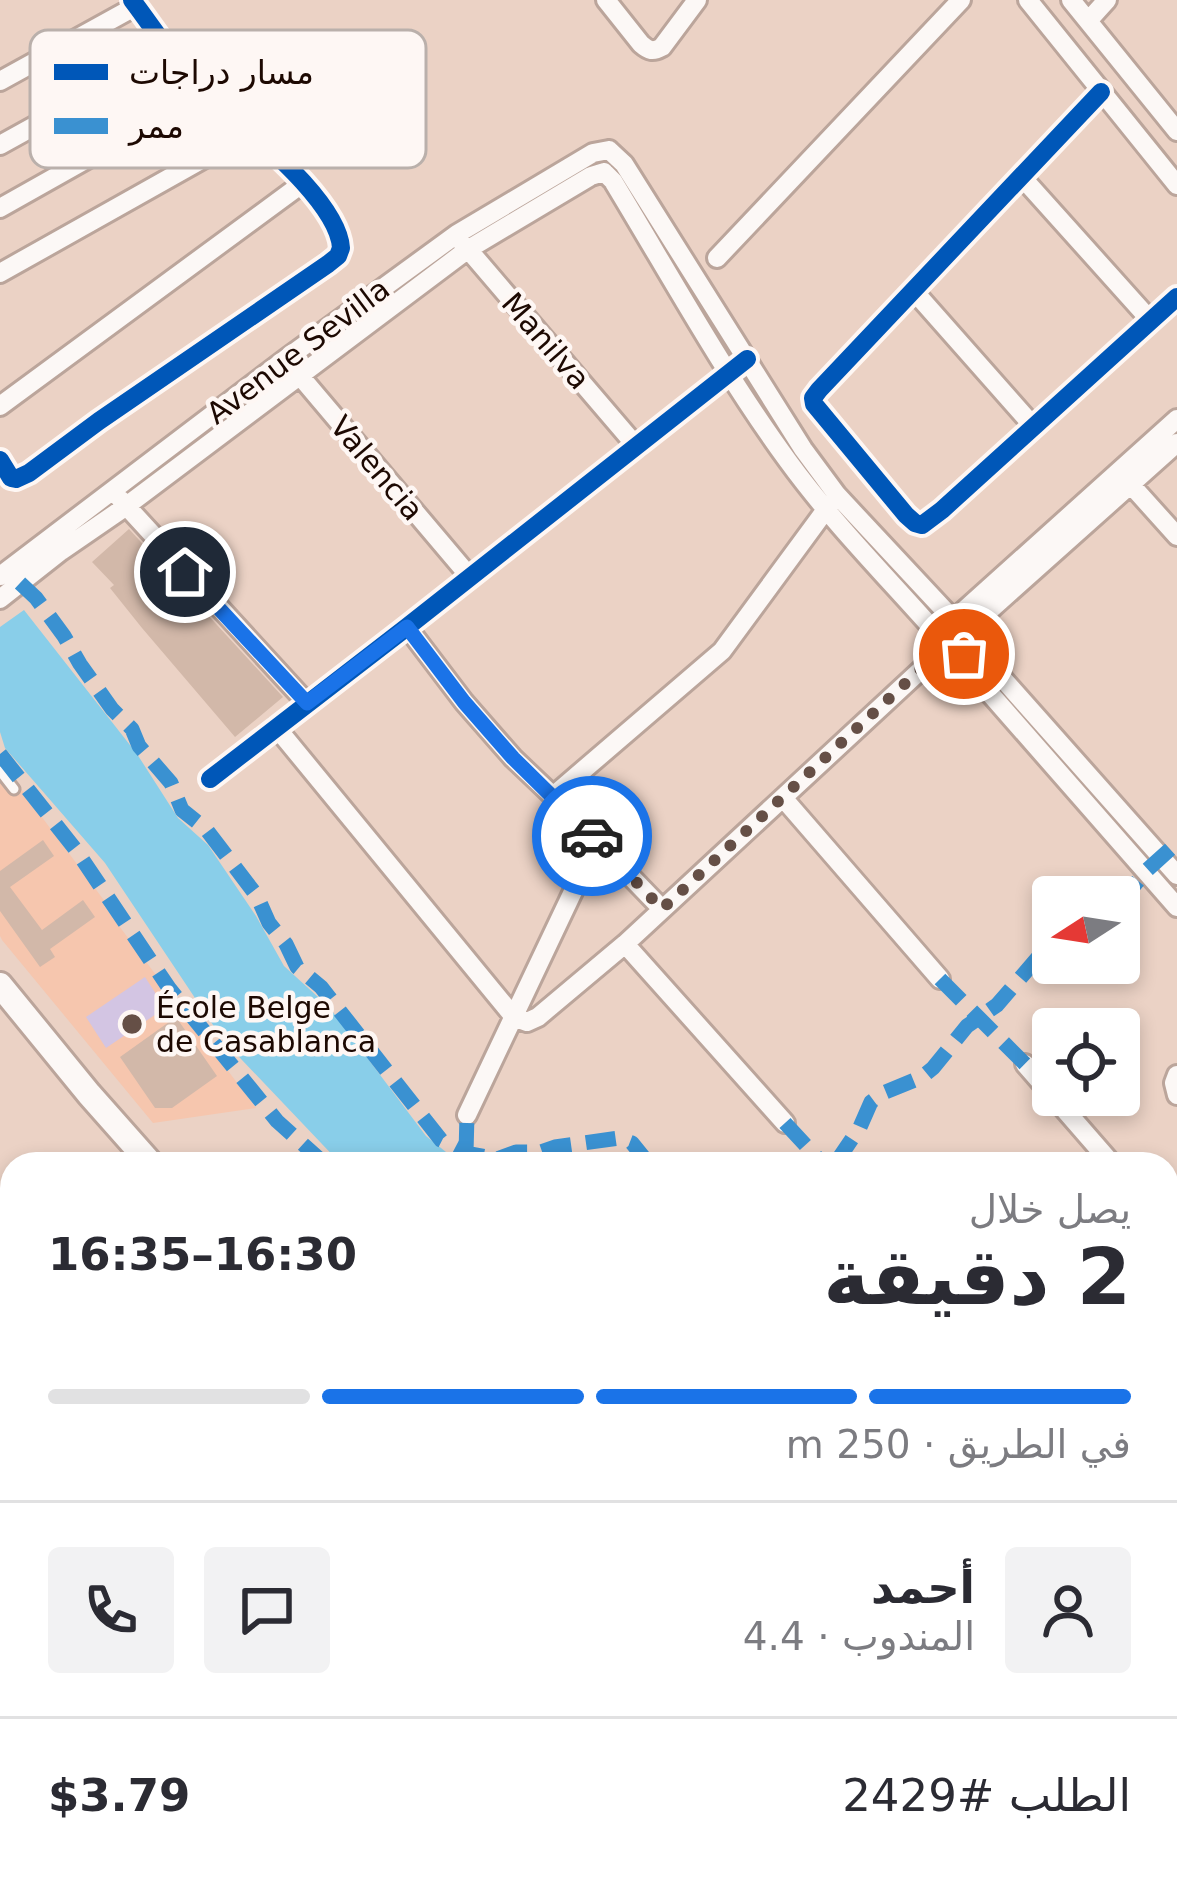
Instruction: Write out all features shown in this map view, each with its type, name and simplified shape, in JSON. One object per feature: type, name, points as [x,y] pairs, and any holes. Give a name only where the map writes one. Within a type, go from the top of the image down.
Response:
[{"type":"street","points":[[606,0],[641,44],[655,51],[698,0]]},
{"type":"street","points":[[717,258],[961,0]]},
{"type":"street","points":[[1028,0],[1177,185]]},
{"type":"street","points":[[1071,0],[1177,131]]},
{"type":"street","points":[[1088,21],[1107,0]]},
{"type":"street","points":[[88,30],[134,3],[154,30]]},
{"type":"street","points":[[1119,60],[1100,91],[814,398],[818,410],[906,515],[915,523],[926,524],[1177,297]]},
{"type":"street","points":[[0,81],[30,64]]},
{"type":"street","points":[[1100,91],[1133,77]]},
{"type":"street","points":[[0,145],[30,128]]},
{"type":"street","points":[[931,627],[831,502],[625,164],[610,150],[604,172],[787,460],[831,502],[958,635],[1177,875]]},
{"type":"street","name":"Avenue Sevilla","points":[[0,598],[286,358],[593,154],[610,150]]},
{"type":"street","points":[[0,208],[71,168]]},
{"type":"street","points":[[0,273],[186,168]]},
{"type":"street","points":[[0,460],[11,478],[29,473],[338,256],[341,241],[334,220],[287,168]]},
{"type":"street","name":"Avenue Sevilla","points":[[0,576],[300,376],[462,242],[604,172]]},
{"type":"street","points":[[1021,176],[1151,321]]},
{"type":"street","points":[[0,406],[303,183]]},
{"type":"street","name":"Manilva","points":[[462,242],[637,447]]},
{"type":"street","points":[[913,290],[1034,427]]},
{"type":"street","name":"Valencia","points":[[286,358],[470,577]]},
{"type":"street","points":[[210,779],[746,359]]},
{"type":"street","points":[[1126,480],[1177,419]]},
{"type":"street","points":[[276,728],[514,1017],[527,1022],[625,944],[1126,480],[1177,443]]},
{"type":"street","points":[[1126,480],[1177,536]]},
{"type":"street","points":[[119,499],[307,703]]},
{"type":"street","points":[[553,796],[722,651],[831,502]]},
{"type":"street","points":[[958,635],[930,642],[935,620],[958,635],[1177,907]]},
{"type":"street","points":[[407,627],[513,758],[662,909]]},
{"type":"street","points":[[784,799],[940,979]]},
{"type":"street","points":[[466,1115],[597,841]]},
{"type":"street","points":[[625,944],[785,1124]]},
{"type":"street","points":[[0,985],[140,1152]]},
{"type":"street","points":[[1025,1064],[1102,1152]]},
{"type":"street","points":[[1177,1075],[1177,1095]]},
{"type":"lane","points":[[0,771],[14,790]]},
{"type":"shaded area","name":"École Belge de Casablanca","points":[[0,761],[256,1108],[153,1123],[2,940]]},
{"type":"shaded area","points":[[145,977],[165,1008],[106,1048],[86,1017]]},
{"type":"water","points":[[24,610],[137,754],[178,818],[208,845],[284,966],[329,1007],[426,1136],[446,1152],[330,1152],[223,1040],[105,863],[5,748],[0,732],[0,627]]},
{"type":"building","points":[[129,529],[283,697],[235,737],[92,562]]},
{"type":"building","points":[[43,840],[54,856],[10,887],[42,930],[83,900],[95,917],[50,949],[55,957],[40,967],[0,911],[0,871]]},
{"type":"building","points":[[176,1017],[217,1076],[172,1108],[155,1108],[120,1057]]},
{"type":"marked path","points":[[20,583],[36,598],[112,709],[171,783],[182,810],[206,829],[257,896],[297,967],[321,987],[441,1140],[464,1152]]},
{"type":"marked path","points":[[0,754],[76,850],[169,988],[277,1121],[312,1152]]},
{"type":"marked path","points":[[1140,878],[1177,843]]},
{"type":"marked path","points":[[843,1152],[871,1102],[933,1068],[967,1026],[997,1005],[1032,964]]},
{"type":"marked path","points":[[940,979],[1025,1064]]},
{"type":"marked path","points":[[466,1152],[467,1115]]},
{"type":"marked path","points":[[785,1123],[812,1152]]},
{"type":"marked path","points":[[541,1152],[619,1138],[639,1152]]},
{"type":"marked path","points":[[516,1152],[541,1152]]},
{"type":"cycle path","points":[[132,0],[154,30]]},
{"type":"cycle path","points":[[1101,92],[819,390],[814,404],[906,515],[922,525],[1177,297]]},
{"type":"cycle path","points":[[0,460],[11,478],[29,473],[338,256],[341,248],[335,227],[290,168]]},
{"type":"cycle path","points":[[210,779],[747,359]]},
{"type":"way so far","points":[[592,836],[662,909],[938,653],[950,658],[964,654]]},
{"type":"place","name":"École Belge de Casablanca","points":[[132,1024]]},
{"type":"route","points":[[185,572],[307,703],[407,627],[513,758],[592,836]]}]
